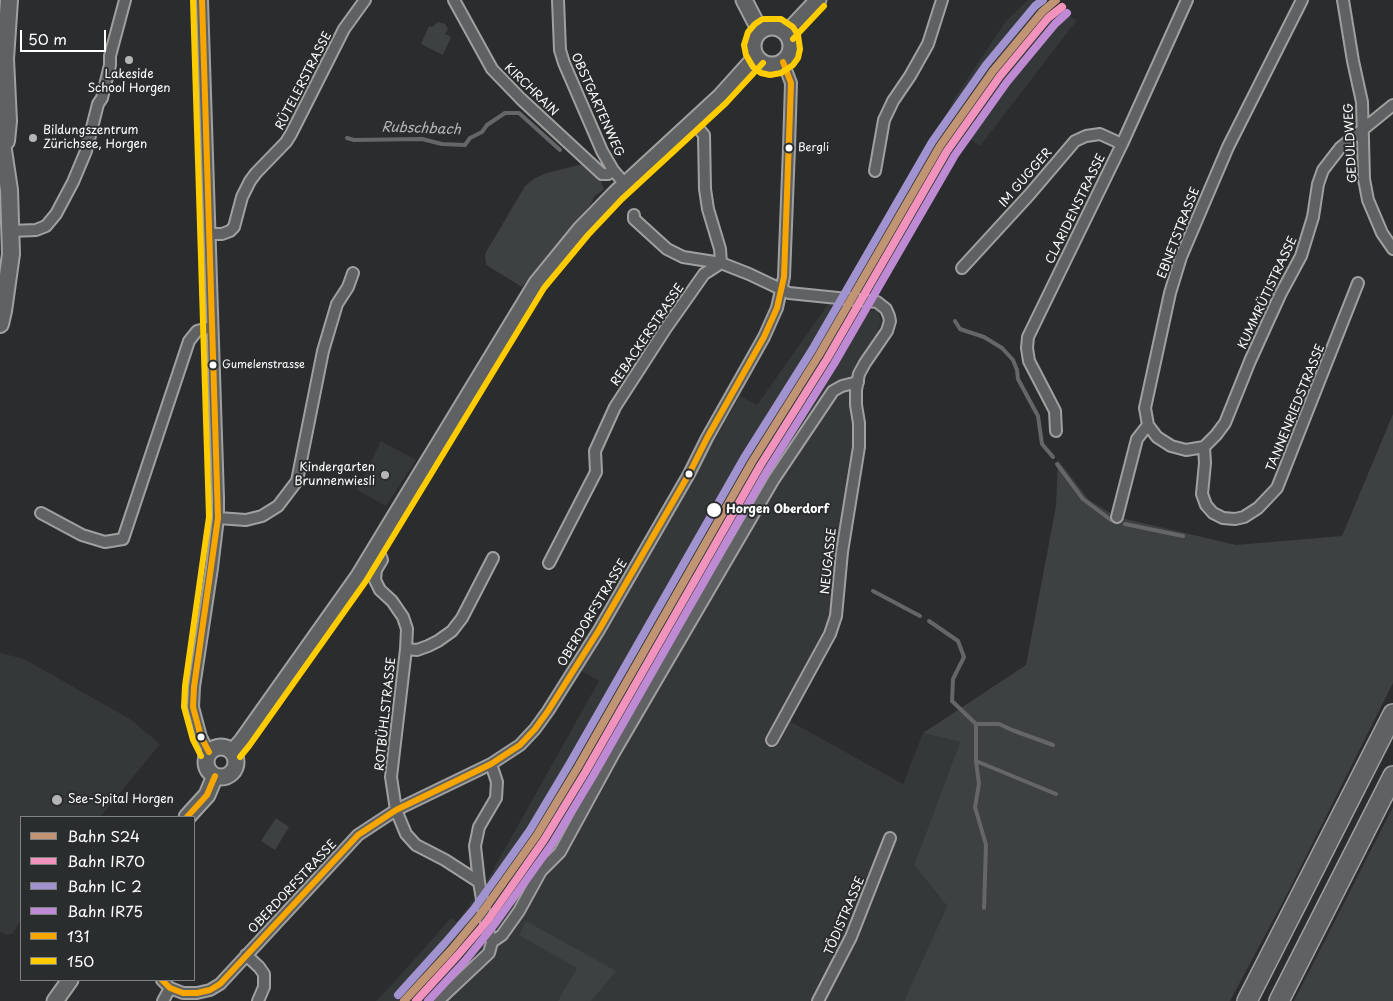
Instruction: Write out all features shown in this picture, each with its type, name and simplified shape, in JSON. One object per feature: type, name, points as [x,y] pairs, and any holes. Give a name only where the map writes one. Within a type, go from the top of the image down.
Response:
[{"type":"highway","points":[[1247,1001],[1393,714]]},
{"type":"highway","points":[[1279,1001],[1393,776]]},
{"type":"main road","points":[[5,156],[8,120],[5,59],[9,0]]},
{"type":"main road","points":[[744,0],[760,31]]},
{"type":"main road","points":[[787,33],[818,0]]},
{"type":"main road","points":[[771,27],[787,33],[792,43],[792,49],[783,62],[778,65],[766,65],[756,57],[753,46],[756,35],[760,31],[771,27]]},
{"type":"main road","points":[[233,751],[242,742],[291,674],[374,552],[529,296],[581,229],[626,184],[720,97],[756,57]]},
{"type":"main road","points":[[0,130],[9,190],[11,231],[9,274],[0,324]]},
{"type":"main road","points":[[220,746],[233,751],[237,759],[236,768],[229,776],[215,776],[207,768],[206,763],[209,752],[216,747],[220,746]]},
{"type":"main road","points":[[188,816],[207,795],[215,776]]},
{"type":"main road","points":[[55,1001],[69,981]]},
{"type":"street","points":[[11,231],[36,230],[46,226],[73,182],[86,151],[98,104],[102,98],[110,56],[125,0]]},
{"type":"street","points":[[202,0],[218,460],[218,518],[194,687],[193,707],[201,737],[209,752]]},
{"type":"street","name":"RÜTELERSTRASSE","points":[[211,234],[222,234],[234,227],[242,196],[250,181],[286,142],[344,29],[365,0]]},
{"type":"street","name":"KIRCHRAIN","points":[[454,0],[492,69],[521,99],[602,174],[608,174],[613,170]]},
{"type":"street","name":"OBSTGARTENWEG","points":[[558,0],[560,50],[564,63],[602,151],[613,170],[626,184]]},
{"type":"street","points":[[875,171],[884,120],[893,101],[928,44],[942,0]]},
{"type":"street","name":"CLARIDENSTRASSE","points":[[1056,431],[1054,411],[1029,360],[1028,337],[1122,144],[1187,0]]},
{"type":"street","name":"EBNETSTRASSE","points":[[1148,425],[1145,408],[1148,389],[1170,293],[1181,257],[1228,147],[1302,0]]},
{"type":"street","name":"GEDULDWEG","points":[[1343,0],[1362,102],[1364,179],[1368,200],[1382,234],[1393,249]]},
{"type":"street","name":"OBERDORFSTRASSE","points":[[170,988],[183,992],[198,993],[210,990],[220,984],[358,835],[396,810],[491,764],[520,745],[535,729],[599,630],[689,474],[764,337],[777,308],[785,264],[791,83],[783,62]]},
{"type":"street","name":"KUMMRÜTISTRASSE","points":[[1204,447],[1216,435],[1224,423],[1280,295],[1300,256],[1313,217],[1316,190],[1323,170],[1340,148],[1393,105]]},
{"type":"street","points":[[693,122],[704,135],[705,188],[708,209],[720,250],[721,264]]},
{"type":"street","name":"IM GUGGER","points":[[962,268],[1030,195],[1075,141],[1086,136],[1100,134],[1122,144]]},
{"type":"street","points":[[634,215],[634,219],[667,249],[683,257],[721,264],[749,274],[781,290]]},
{"type":"street","name":"REBACKERSTRASSE","points":[[549,562],[596,472],[595,451],[615,408],[666,328],[704,274],[721,264]]},
{"type":"street","points":[[218,518],[246,520],[262,516],[278,506],[297,481],[323,351],[338,304],[354,273]]},
{"type":"street","name":"TANNENRIEDSTRASSE","points":[[1204,447],[1205,463],[1202,494],[1206,505],[1213,513],[1224,518],[1235,519],[1244,517],[1258,508],[1277,488],[1358,283]]},
{"type":"street","name":"NEUGASSE","points":[[772,740],[830,634],[836,616],[842,552],[858,447],[859,423],[856,405],[859,374],[887,332],[890,321],[886,309],[872,300],[798,294],[781,290]]},
{"type":"street","points":[[40,513],[82,535],[105,542],[123,539],[189,341],[197,331],[212,327]]},
{"type":"street","points":[[492,942],[502,935],[541,871],[560,852],[619,744],[774,479],[833,391],[842,386],[858,382]]},
{"type":"street","points":[[1117,517],[1136,439],[1148,425],[1157,437],[1171,446],[1186,450],[1204,447]]},
{"type":"street","name":"ROTBÜHLSTRASSE","points":[[374,552],[382,560],[376,570],[375,580],[380,590],[392,601],[403,617],[407,629],[391,777],[396,810],[406,834],[416,845],[445,860],[480,887]]},
{"type":"street","points":[[406,649],[417,650],[428,646],[452,631],[462,618],[493,558]]},
{"type":"street","points":[[438,1001],[489,953],[492,942],[487,928],[475,846],[479,826],[496,798],[497,782],[491,764]]},
{"type":"street","name":"TÖDISTRASSE","points":[[818,1001],[851,937],[890,838]]},
{"type":"street","points":[[246,955],[264,974],[264,987],[258,1001]]},
{"type":"street","points":[[163,981],[170,988],[163,1001]]},
{"type":"shaded area","points":[[1028,0],[1037,0],[1077,20],[980,146],[968,137],[878,291],[873,288],[863,306],[867,312],[877,309],[881,321],[878,332],[856,369],[863,383],[861,401],[865,441],[852,508],[841,623],[788,720],[903,784],[923,733],[960,742],[914,865],[947,906],[904,1001],[376,1001],[451,918],[457,922],[488,879],[599,681],[580,670],[710,440],[714,441],[740,396],[757,405],[829,303],[840,304],[924,162],[954,99],[1006,21]]},
{"type":"shaded area","points":[[438,22],[445,24],[448,29],[445,34],[451,37],[443,55],[421,44],[429,26],[432,27]]},
{"type":"shaded area","points":[[583,164],[601,181],[604,189],[594,197],[591,204],[522,287],[488,266],[485,254],[525,186],[535,178],[547,173]]},
{"type":"shaded area","points":[[1393,414],[1393,683],[1287,894],[1230,1001],[904,1001],[947,906],[914,865],[960,742],[923,733],[1026,665],[1056,506],[1058,460],[1089,500],[1117,517],[1236,545],[1342,536]]},
{"type":"shaded area","name":"Kindergarten Brunnenwiesli","points":[[381,441],[416,460],[386,506],[357,490]]},
{"type":"shaded area","name":"See-Spital Horgen","points":[[0,653],[24,659],[130,719],[160,744],[101,816],[20,816],[20,922],[13,933],[8,935],[0,932]]},
{"type":"shaded area","points":[[1393,807],[1393,1001],[1294,1001]]},
{"type":"shaded area","points":[[276,818],[289,827],[275,850],[261,841]]},
{"type":"shaded area","points":[[526,921],[616,971],[591,1001],[558,1001],[577,968],[519,935]]},
{"type":"waterway","name":"Rubschbach","points":[[347,138],[354,140],[422,139],[442,144],[465,145],[470,138],[482,132],[487,125],[505,113],[519,113],[560,150]]},
{"type":"waterway","name":"Rubschbach","points":[[955,321],[960,329],[984,337],[1002,348],[1013,360],[1018,379],[1038,416],[1042,444],[1053,457]]},
{"type":"waterway","name":"Rubschbach","points":[[1057,464],[1083,499],[1111,520]]},
{"type":"waterway","name":"Rubschbach","points":[[1125,524],[1183,536]]},
{"type":"waterway","points":[[873,591],[920,616]]},
{"type":"waterway","points":[[929,621],[958,641],[964,657],[953,679],[952,701],[976,724],[976,761],[979,784],[975,807],[986,845],[984,908]]},
{"type":"waterway","points":[[976,724],[999,724],[1053,745]]},
{"type":"waterway","points":[[976,761],[1056,794]]},
{"type":"rail line","name":"S24","points":[[404,1001],[481,914],[537,835],[578,767],[752,462],[819,355],[940,146],[993,71],[1042,12],[1056,0]]},
{"type":"rail line","name":"IR70","points":[[416,1001],[488,920],[544,840],[586,771],[760,466],[827,359],[947,151],[1000,76],[1048,18],[1062,7]]},
{"type":"rail line","name":"IR75","points":[[428,1001],[465,961],[494,925],[552,844],[593,776],[767,471],[834,364],[955,155],[1007,82],[1055,24],[1067,13]]},
{"type":"transit line","name":"150","points":[[193,0],[209,517],[185,686],[184,707],[193,740],[201,756]]},
{"type":"transit line","name":"131","points":[[202,0],[218,518],[194,687],[193,707],[201,737],[209,752]]},
{"type":"transit line","points":[[398,995],[474,909],[530,830],[744,458],[812,350],[932,142],[986,65],[1035,6],[1043,0]]},
{"type":"transit line","name":"150","points":[[793,39],[824,6]]},
{"type":"transit line","name":"150","points":[[761,20],[748,32],[744,45],[746,55],[753,67],[761,73],[770,75],[781,73],[793,65],[798,58],[800,49],[798,35],[793,27],[781,19],[764,19]]},
{"type":"transit line","name":"131","points":[[163,981],[170,988],[183,993],[197,993],[210,990],[220,984],[358,835],[396,810],[491,764],[520,745],[548,711],[599,630],[689,474],[764,337],[777,308],[784,277],[791,83],[783,62]]},
{"type":"transit line","name":"150","points":[[240,757],[366,581],[544,288],[588,235],[622,199],[726,103],[763,63]]},
{"type":"transit line","name":"131","points":[[188,816],[207,795],[215,776]]},
{"type":"place","name":"Lakeside School Horgen","points":[[129,60]]},
{"type":"place","name":"Bildungszentrum Zürichsee, Horgen","points":[[33,138]]},
{"type":"place","name":"Bergli","points":[[789,148]]},
{"type":"place","name":"Gumelenstrasse","points":[[213,365]]},
{"type":"place","name":"Kindergarten Brunnenwiesli","points":[[385,475]]},
{"type":"place","name":"Horgen Oberdorf","points":[[714,510]]},
{"type":"place","name":"See-Spital Horgen","points":[[57,800]]}]
